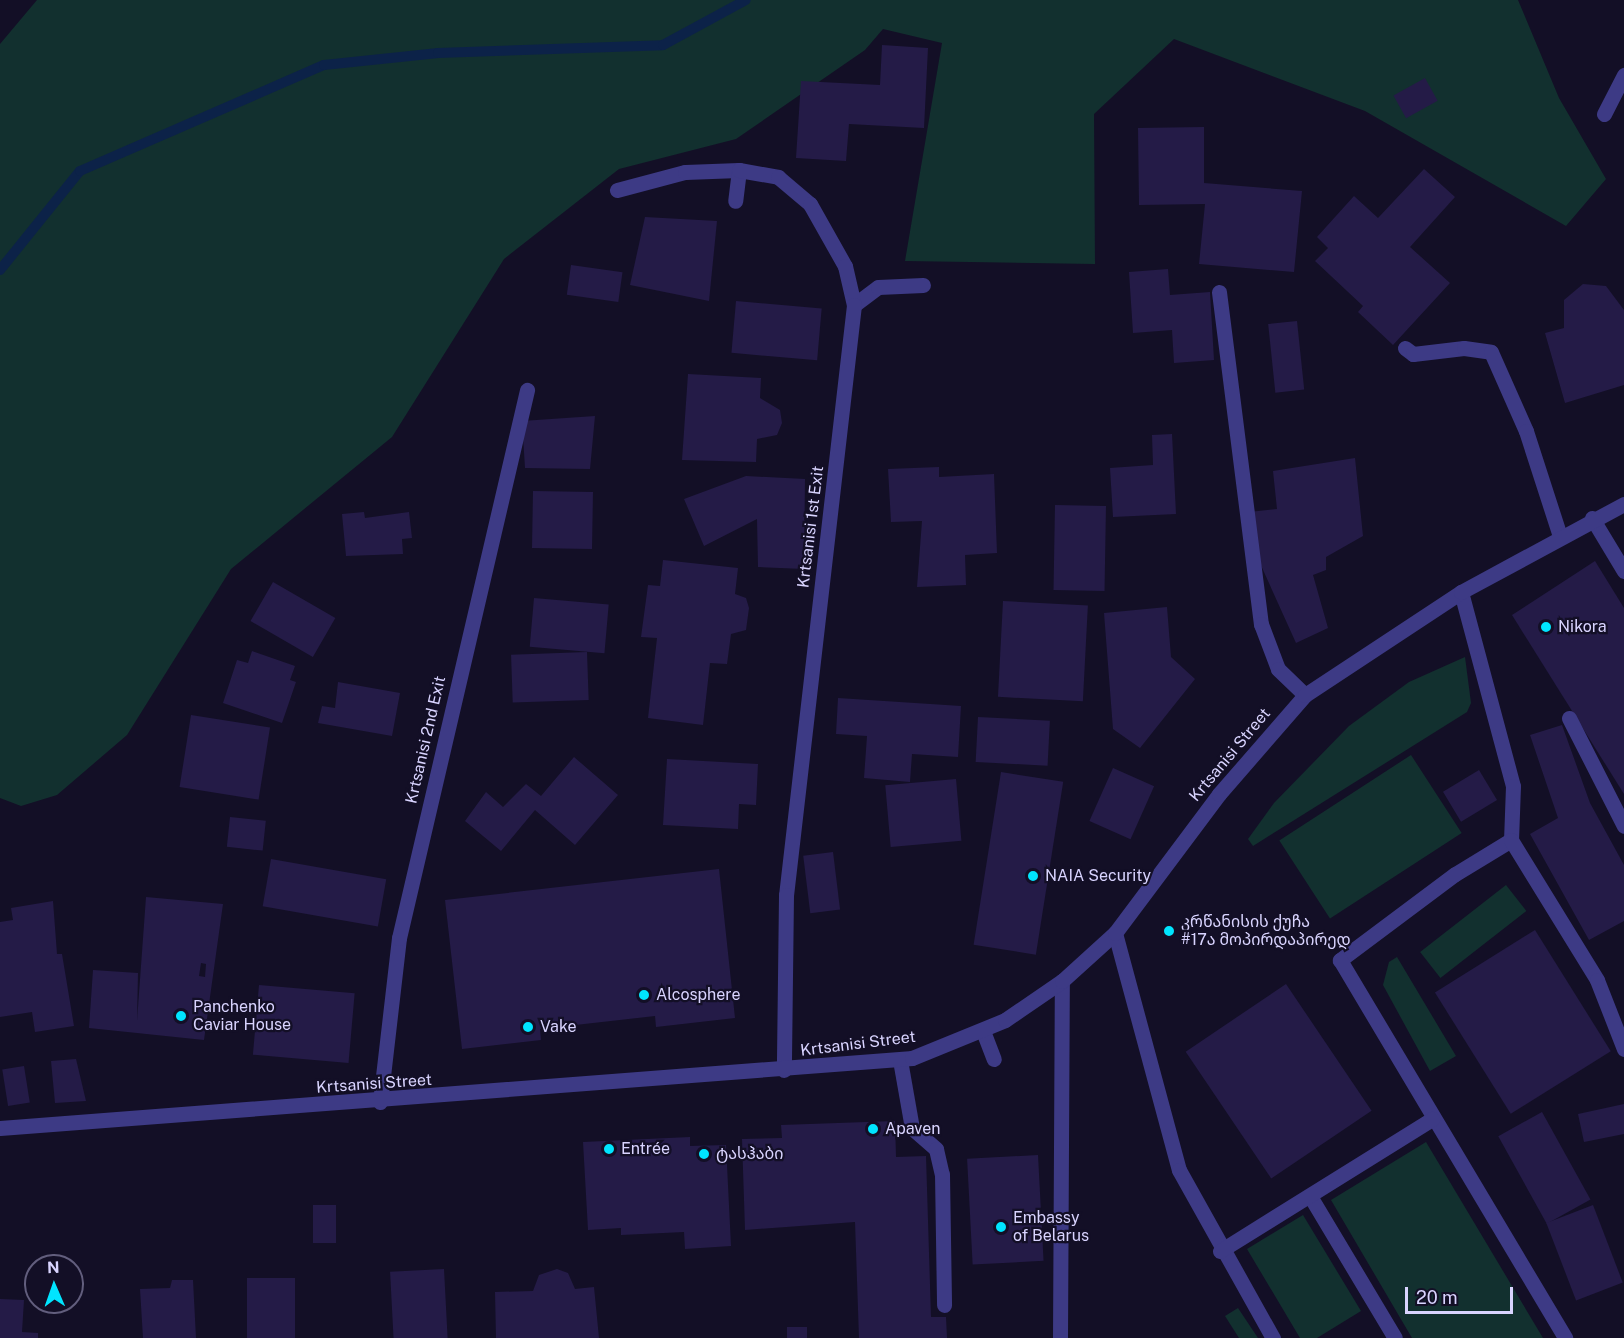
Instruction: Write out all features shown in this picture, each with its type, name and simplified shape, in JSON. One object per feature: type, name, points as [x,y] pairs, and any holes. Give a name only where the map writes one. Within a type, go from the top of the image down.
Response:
[{"type":"street","points":[[1604,114],[1624,75]]},
{"type":"street","points":[[735,201],[739,171]]},
{"type":"street","name":"Krtsanisi 1st Exit","points":[[617,190],[685,172],[739,171],[778,177],[810,204],[845,266],[854,305],[786,895],[783,1070]]},
{"type":"street","points":[[854,305],[878,288],[922,285]]},
{"type":"street","points":[[1219,292],[1261,624],[1278,669],[1305,695]]},
{"type":"street","points":[[1405,348],[1413,354],[1464,348],[1491,352],[1526,431],[1560,536]]},
{"type":"street","name":"Krtsanisi 2nd Exit","points":[[380,1102],[399,938],[527,390]]},
{"type":"street","name":"Krtsanisi Street","points":[[0,1128],[380,1102],[900,1059],[983,1031],[1062,981],[1115,933],[1219,794],[1305,695],[1461,592],[1592,518],[1624,504]]},
{"type":"street","points":[[1592,518],[1624,571]]},
{"type":"street","points":[[1461,592],[1513,786],[1511,840],[1597,980],[1624,1049]]},
{"type":"street","points":[[1569,718],[1621,816]]},
{"type":"street","points":[[1511,840],[1455,874],[1340,960],[1432,1119],[1565,1338]]},
{"type":"street","points":[[1115,933],[1179,1170],[1220,1251],[1273,1338]]},
{"type":"street","points":[[1060,1338],[1062,981]]},
{"type":"street","points":[[983,1031],[994,1059]]},
{"type":"street","points":[[900,1059],[912,1128],[936,1149],[942,1174],[944,1305]]},
{"type":"street","points":[[1220,1251],[1432,1119]]},
{"type":"street","points":[[1310,1196],[1395,1338]]},
{"type":"green space","points":[[37,0],[1518,0],[1559,98],[1606,179],[1566,226],[1365,111],[1174,39],[1094,114],[1095,264],[905,261],[942,43],[883,29],[865,50],[736,139],[619,169],[504,259],[392,437],[231,569],[127,735],[57,795],[21,806],[0,798],[0,44]]},
{"type":"green space","points":[[1465,657],[1471,703],[1467,712],[1253,846],[1248,839],[1274,803],[1349,726],[1409,682]]},
{"type":"green space","points":[[1411,755],[1462,833],[1330,919],[1279,841]]},
{"type":"green space","points":[[1506,885],[1526,911],[1440,978],[1420,952]]},
{"type":"green space","points":[[1397,957],[1456,1056],[1430,1071],[1383,985],[1389,962]]},
{"type":"green space","points":[[1426,1142],[1543,1338],[1412,1338],[1331,1200]]},
{"type":"green space","points":[[1303,1215],[1361,1311],[1317,1338],[1300,1338],[1247,1249]]},
{"type":"green space","points":[[1238,1308],[1258,1338],[1239,1338],[1225,1316]]},
{"type":"building","points":[[882,45],[928,48],[924,128],[849,124],[846,161],[796,158],[801,81],[880,85]]},
{"type":"building","points":[[1425,78],[1438,101],[1406,118],[1394,95]]},
{"type":"building","points":[[1204,127],[1204,183],[1302,191],[1294,272],[1199,264],[1205,204],[1139,205],[1138,128]]},
{"type":"building","points":[[1424,169],[1455,197],[1410,247],[1450,283],[1393,345],[1358,312],[1363,306],[1315,261],[1328,248],[1317,237],[1354,196],[1378,218]]},
{"type":"building","points":[[645,217],[717,221],[709,301],[630,285]]},
{"type":"building","points":[[571,265],[622,272],[618,302],[567,295]]},
{"type":"building","points":[[1168,269],[1170,295],[1210,292],[1214,360],[1174,363],[1172,330],[1133,333],[1129,272]]},
{"type":"building","points":[[1583,284],[1606,286],[1624,310],[1624,385],[1565,403],[1545,333],[1564,328],[1564,300]]},
{"type":"building","points":[[736,301],[822,308],[817,360],[731,353]]},
{"type":"building","points":[[1297,321],[1304,390],[1275,393],[1268,324]]},
{"type":"building","points":[[688,374],[761,378],[760,398],[780,410],[782,423],[777,435],[757,439],[756,462],[682,460]]},
{"type":"building","points":[[595,416],[590,469],[525,468],[522,421]]},
{"type":"building","points":[[1172,434],[1176,514],[1113,517],[1110,468],[1153,465],[1152,435]]},
{"type":"building","points":[[1355,458],[1363,536],[1326,557],[1326,570],[1313,575],[1328,628],[1296,643],[1254,550],[1249,512],[1277,509],[1273,471]]},
{"type":"building","points":[[939,467],[939,477],[994,474],[997,553],[965,555],[966,585],[917,587],[922,521],[891,522],[888,469]]},
{"type":"building","points":[[746,476],[805,479],[804,569],[758,567],[757,519],[704,546],[684,499]]},
{"type":"building","points":[[533,491],[593,492],[592,549],[532,548]]},
{"type":"building","points":[[1055,505],[1106,506],[1105,591],[1054,590]]},
{"type":"building","points":[[364,512],[365,518],[409,512],[412,538],[402,539],[403,554],[346,556],[342,514]]},
{"type":"building","points":[[663,560],[738,568],[735,594],[746,598],[749,608],[746,630],[731,634],[727,664],[710,663],[703,725],[648,718],[657,638],[641,637],[648,585],[660,586]]},
{"type":"building","points":[[1595,561],[1624,608],[1624,794],[1512,615]]},
{"type":"building","points":[[273,582],[335,618],[313,657],[250,621]]},
{"type":"building","points":[[534,598],[609,605],[604,653],[530,647]]},
{"type":"building","points":[[1003,601],[1088,605],[1083,701],[998,697]]},
{"type":"building","points":[[1167,607],[1171,657],[1195,679],[1140,748],[1113,729],[1104,613]]},
{"type":"building","points":[[252,651],[295,666],[290,680],[296,682],[282,723],[223,703],[237,660],[248,663]]},
{"type":"building","points":[[587,652],[589,700],[513,703],[511,655]]},
{"type":"building","points":[[338,682],[400,693],[392,736],[318,723],[322,706],[335,708]]},
{"type":"building","points":[[838,698],[961,706],[958,757],[912,754],[910,782],[864,778],[867,736],[836,734]]},
{"type":"building","points":[[191,715],[270,728],[259,800],[180,787]]},
{"type":"building","points":[[978,717],[1050,721],[1048,766],[976,762]]},
{"type":"building","points":[[1562,725],[1590,803],[1624,865],[1624,921],[1589,940],[1530,834],[1558,818],[1530,735]]},
{"type":"building","points":[[574,757],[618,795],[575,845],[535,810],[501,851],[465,821],[486,792],[503,807],[526,784],[541,796]]},
{"type":"building","points":[[667,759],[758,764],[756,805],[739,804],[738,829],[663,825]]},
{"type":"building","points":[[1113,768],[1154,786],[1131,839],[1089,821]]},
{"type":"building","points":[[1479,770],[1497,800],[1461,822],[1443,792]]},
{"type":"building","points":[[1001,772],[1063,782],[1036,955],[974,945]]},
{"type":"building","points":[[956,779],[961,841],[891,847],[885,785]]},
{"type":"building","points":[[230,817],[266,821],[263,851],[227,847]]},
{"type":"building","points":[[833,852],[840,910],[810,913],[803,856]]},
{"type":"building","points":[[271,859],[386,879],[378,927],[263,906]]},
{"type":"building","points":[[719,869],[735,1018],[656,1027],[655,1016],[540,1029],[541,1040],[462,1049],[445,900]]},
{"type":"building","points":[[146,897],[223,904],[204,1040],[89,1028],[93,970],[138,973],[137,1021]],"holes":[[[201,963],[206,964],[205,977],[199,976]]]},
{"type":"building","points":[[53,901],[57,954],[62,954],[74,1026],[35,1032],[32,1012],[0,1017],[0,922],[13,920],[11,908]]},
{"type":"building","points":[[1535,930],[1611,1051],[1511,1114],[1435,993]]},
{"type":"building","points":[[1286,984],[1372,1111],[1271,1179],[1186,1052]]},
{"type":"building","points":[[259,985],[355,993],[349,1063],[253,1055]]},
{"type":"building","points":[[76,1059],[86,1101],[55,1103],[51,1061]]},
{"type":"building","points":[[24,1066],[30,1103],[8,1106],[2,1069]]},
{"type":"building","points":[[1624,1104],[1624,1134],[1584,1142],[1578,1114]]},
{"type":"building","points":[[1542,1112],[1590,1199],[1547,1224],[1498,1136]]},
{"type":"building","points":[[895,1121],[896,1157],[926,1156],[931,1317],[946,1317],[947,1338],[859,1338],[855,1222],[745,1230],[742,1139],[782,1138],[781,1125]]},
{"type":"building","points":[[690,1137],[690,1146],[726,1145],[731,1246],[685,1249],[684,1232],[621,1235],[621,1228],[588,1230],[583,1142]]},
{"type":"building","points":[[1038,1155],[1044,1261],[973,1265],[967,1159]]},
{"type":"building","points":[[313,1205],[336,1205],[336,1243],[313,1243]]},
{"type":"building","points":[[1593,1205],[1623,1282],[1576,1300],[1546,1223]]},
{"type":"building","points":[[444,1269],[448,1338],[394,1338],[390,1272]]},
{"type":"building","points":[[557,1269],[568,1273],[575,1289],[594,1287],[599,1338],[496,1338],[495,1292],[533,1291],[539,1275]]},
{"type":"building","points":[[247,1278],[295,1278],[295,1338],[247,1338]]},
{"type":"building","points":[[172,1280],[193,1280],[196,1338],[143,1338],[140,1289],[170,1288]]},
{"type":"building","points":[[0,1299],[24,1300],[22,1332],[38,1333],[38,1338],[0,1338]]},
{"type":"building","points":[[787,1327],[807,1327],[807,1338],[787,1338]]},
{"type":"waterway","points":[[0,270],[80,171],[324,65],[438,53],[663,45],[746,0]]},
{"type":"place","name":"Nikora","points":[[1546,627]]},
{"type":"place","name":"NAIA Security","points":[[1033,876]]},
{"type":"place","name":"კრწანისის ქუჩა #17ა მოპირდაპირედ","points":[[1169,931]]},
{"type":"place","name":"Alcosphere","points":[[644,995]]},
{"type":"place","name":"Panchenko Caviar House","points":[[181,1016]]},
{"type":"place","name":"Vake","points":[[528,1027]]},
{"type":"place","name":"Apaven","points":[[873,1129]]},
{"type":"place","name":"Entrée","points":[[609,1149]]},
{"type":"place","name":"ტასჰაბი","points":[[704,1154]]},
{"type":"place","name":"Embassy of Belarus","points":[[1001,1227]]}]
